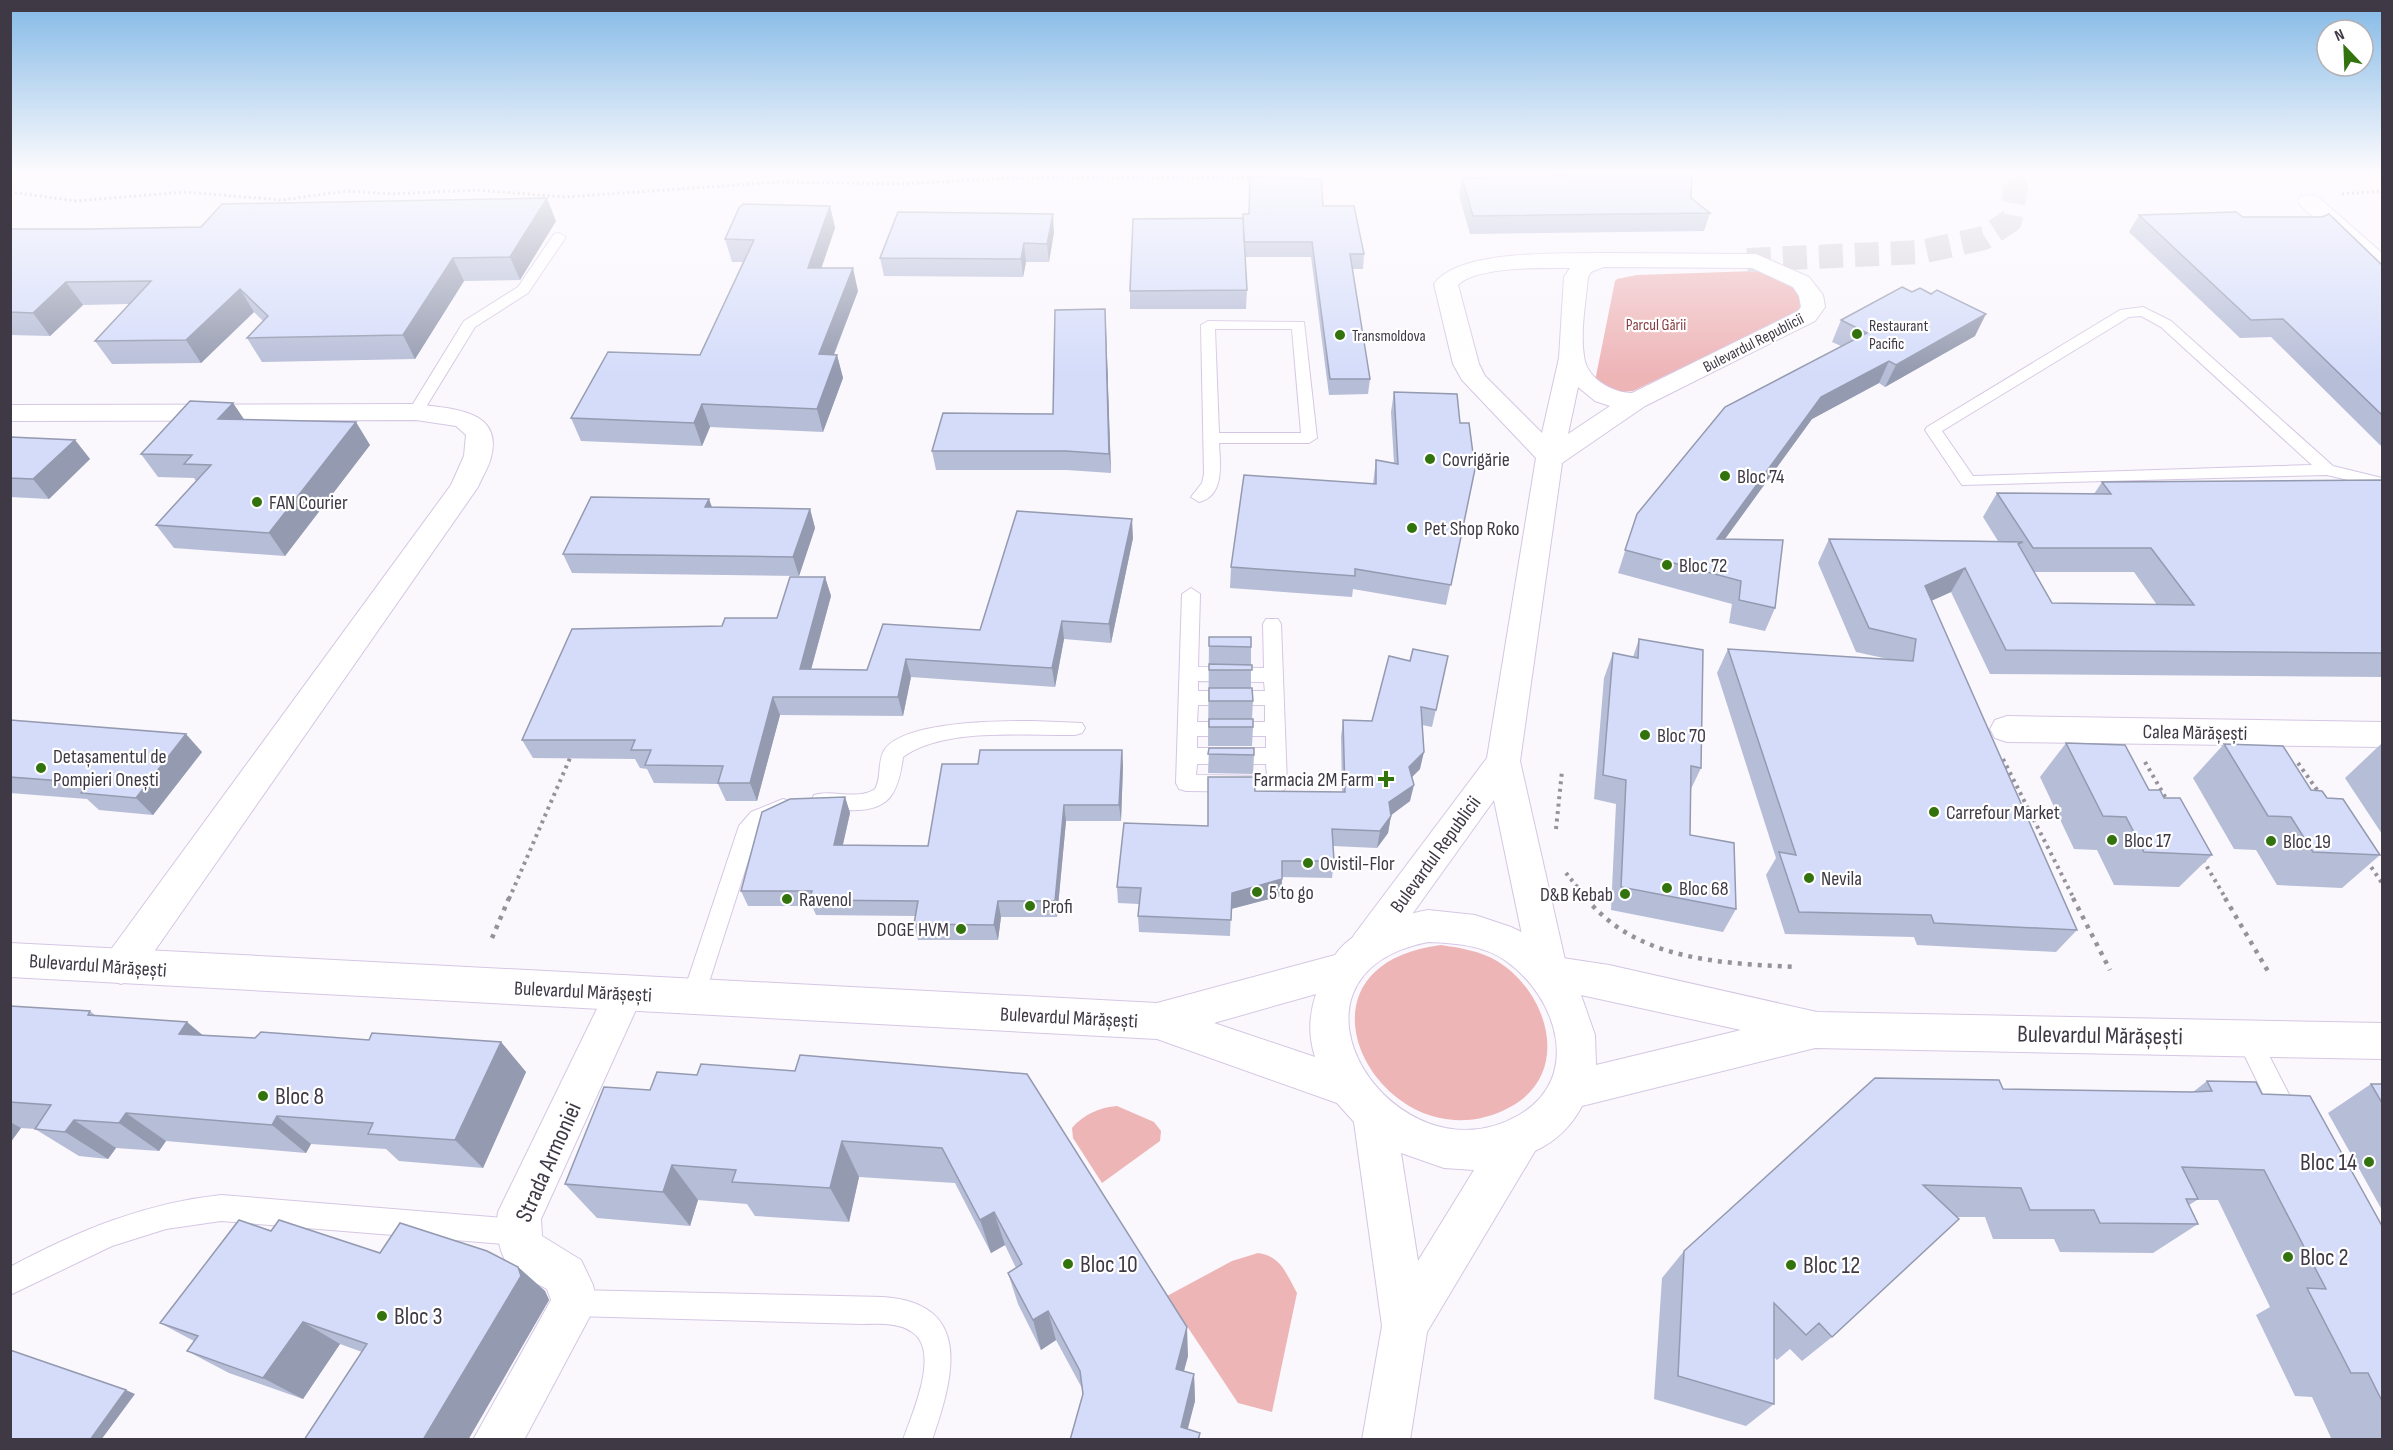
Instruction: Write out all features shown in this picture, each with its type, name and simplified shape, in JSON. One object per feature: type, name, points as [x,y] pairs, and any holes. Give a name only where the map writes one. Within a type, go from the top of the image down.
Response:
[{"type":"street","points":[[2353,239],[2382,264]]},
{"type":"street","name":"Bulevardul Republicii","points":[[1549,973],[1503,761],[1530,598],[1545,480],[1570,358],[1576,277],[1587,263],[1601,260]]},
{"type":"street","name":"Bulevardul Republicii","points":[[1601,260],[1756,261],[1801,282],[1814,302],[1807,316],[1636,401],[1551,458],[1475,380],[1464,359],[1446,284],[1455,274],[1477,268],[1601,260]]},
{"type":"street","points":[[1570,358],[1585,383],[1595,392],[1616,401],[1636,401]]},
{"type":"street","points":[[10,413],[416,412],[464,419],[479,433],[477,456],[464,487],[121,968]]},
{"type":"street","name":"Calea Mărășești","points":[[2007,729],[2382,735]]},
{"type":"street","name":"Bulevardul Republicii","points":[[1362,1101],[1334,1057],[1329,1025],[1333,995],[1357,958],[1503,761]]},
{"type":"street","name":"Bulevardul Mărășești","points":[[1156,1021],[1357,958],[1396,933],[1428,926],[1462,927],[1496,938],[1519,949],[1549,973],[1609,982],[1817,1030],[2382,1041]]},
{"type":"street","name":"Bulevardul Mărășești","points":[[10,960],[121,968],[1156,1021],[1362,1101],[1407,1136],[1444,1148],[1482,1150],[1518,1141]]},
{"type":"street","points":[[1405,1326],[1482,1195],[1518,1141],[1550,1120],[1571,1090],[1578,1057],[1574,1023],[1549,973]]},
{"type":"street","name":"Strada Armoniei","points":[[574,1303],[571,1286],[564,1275],[534,1260],[524,1248],[517,1232],[520,1212],[625,993]]},
{"type":"street","name":"Bulevardul Mărășești","points":[[1571,1090],[1817,1030]]},
{"type":"street","points":[[1362,1101],[1405,1326],[1386,1440]]},
{"type":"street","points":[[497,1440],[574,1303]]},
{"type":"lane","points":[[416,412],[469,324],[523,290],[558,239]]},
{"type":"lane","points":[[2327,470],[2166,324],[2143,311],[2125,313],[1933,430],[1968,481],[2327,470],[2382,483]]},
{"type":"lane","points":[[1198,497],[1212,479],[1208,325],[1299,325],[1309,438],[1211,438]]},
{"type":"lane","points":[[1191,594],[1186,783],[1277,784],[1272,624]]},
{"type":"lane","points":[[1189,674],[1273,675]]},
{"type":"lane","points":[[1188,698],[1274,698]]},
{"type":"lane","points":[[694,997],[747,834],[758,818],[773,810],[812,800],[874,800],[884,796],[889,789],[893,753],[905,744],[924,738],[971,730],[1075,728]]},
{"type":"lane","points":[[1187,729],[1275,729]]},
{"type":"lane","points":[[1187,756],[1276,756]]},
{"type":"lane","points":[[2248,1038],[2298,1134]]},
{"type":"lane","points":[[10,1282],[40,1265],[116,1232],[192,1210],[221,1208],[517,1232]]},
{"type":"lane","points":[[574,1303],[862,1310],[904,1314],[928,1328],[939,1351],[938,1378],[917,1440]]},
{"type":"path","points":[[2007,729],[1997,734],[1997,744],[2004,761],[2110,970]]},
{"type":"path","points":[[2127,731],[2174,812]]},
{"type":"path","points":[[2277,733],[2323,799]]},
{"type":"path","points":[[492,938],[570,758]]},
{"type":"path","points":[[1557,836],[1562,771]]},
{"type":"path","points":[[2198,852],[2269,973]]},
{"type":"path","points":[[2363,855],[2382,883]]},
{"type":"path","points":[[1563,869],[1600,913],[1638,940],[1658,950],[1700,961],[1795,967]]},
{"type":"green space","name":"Parcul Gării","points":[[1756,271],[1794,286],[1805,301],[1800,311],[1633,391],[1614,393],[1595,381],[1617,279],[1637,275]]},
{"type":"green space","points":[[1441,945],[1484,955],[1497,961],[1515,975],[1529,992],[1540,1012],[1546,1032],[1547,1053],[1542,1073],[1531,1091],[1512,1106],[1467,1120],[1425,1113],[1390,1092],[1366,1060],[1355,1024],[1362,989],[1389,961]]},
{"type":"green space","points":[[1117,1106],[1154,1122],[1161,1131],[1160,1141],[1102,1183],[1073,1138],[1072,1128],[1092,1112]]},
{"type":"green space","points":[[1258,1253],[1278,1262],[1297,1293],[1272,1412],[1238,1403],[1167,1296],[1232,1261]]},
{"type":"building","points":[[10,239],[521,239],[510,257],[453,258],[403,335],[247,338],[268,316],[240,289],[186,340],[95,341],[151,281],[66,282],[33,313],[10,312]]},
{"type":"building","points":[[725,239],[818,239],[808,268],[853,268],[819,354],[837,355],[817,409],[702,404],[694,423],[571,418],[608,352],[700,355],[754,240]]},
{"type":"building","points":[[888,239],[1048,239],[1047,244],[1024,243],[1021,259],[880,258]]},
{"type":"building","points":[[1132,239],[1244,239],[1247,290],[1130,291]]},
{"type":"building","name":"Transmoldova","points":[[1244,239],[1361,239],[1364,254],[1350,254],[1370,379],[1330,379],[1312,242],[1244,242]]},
{"type":"building","points":[[2164,239],[2355,239],[2382,265],[2382,415],[2283,319],[2251,320]]},
{"type":"building","points":[[1902,287],[1912,292],[1920,288],[1931,294],[1937,290],[1986,314],[1896,365],[1889,361],[1821,397],[1717,539],[1783,540],[1775,608],[1739,600],[1741,581],[1625,550],[1637,514],[1725,407],[1867,333],[1841,320]]},
{"type":"building","points":[[1105,309],[1109,454],[1066,451],[932,451],[943,413],[1053,414],[1055,310]]},
{"type":"building","points":[[1394,392],[1457,394],[1460,423],[1469,423],[1475,469],[1451,585],[1355,569],[1355,576],[1231,567],[1244,475],[1376,484],[1376,460],[1398,464]]},
{"type":"building","points":[[190,401],[233,403],[218,419],[356,422],[269,533],[156,525],[211,465],[184,464],[192,455],[141,454]]},
{"type":"building","points":[[10,437],[75,440],[33,479],[10,478]]},
{"type":"building","points":[[2382,480],[2382,653],[2006,650],[1965,568],[1925,586],[2077,930],[1934,923],[1931,915],[1799,912],[1779,852],[1796,855],[1728,649],[1913,661],[1916,639],[1869,628],[1829,539],[2023,542],[2018,544],[2052,603],[2194,605],[2151,548],[2033,548],[1997,493],[2111,494],[2102,482]]},
{"type":"building","points":[[591,497],[709,499],[705,507],[810,509],[793,557],[563,554]]},
{"type":"building","points":[[1017,511],[1132,519],[1109,624],[1062,621],[1052,668],[906,659],[898,697],[773,697],[750,783],[718,783],[723,766],[645,765],[651,750],[631,750],[635,740],[522,740],[572,629],[722,626],[725,618],[777,618],[790,577],[825,577],[800,669],[867,670],[883,624],[980,630]]},
{"type":"building","points":[[1209,637],[1251,637],[1251,647],[1209,646]]},
{"type":"building","points":[[1639,639],[1703,650],[1701,768],[1691,766],[1690,835],[1734,843],[1736,909],[1621,887],[1626,780],[1603,775],[1613,653],[1638,658]]},
{"type":"building","points":[[1413,649],[1448,656],[1436,710],[1421,707],[1424,752],[1409,767],[1414,785],[1389,802],[1391,816],[1380,831],[1332,829],[1334,861],[1282,861],[1282,879],[1232,893],[1231,920],[1138,916],[1141,888],[1117,887],[1124,823],[1208,826],[1208,777],[1254,777],[1255,791],[1345,792],[1343,720],[1372,721],[1389,656],[1410,661]]},
{"type":"building","points":[[1209,664],[1252,665],[1252,670],[1209,670]]},
{"type":"building","points":[[1209,688],[1252,688],[1253,701],[1209,701]]},
{"type":"building","points":[[1209,719],[1253,719],[1253,727],[1209,727]]},
{"type":"building","points":[[10,720],[186,734],[136,798],[81,793],[89,783],[10,777]]},
{"type":"building","points":[[2066,743],[2125,745],[2149,790],[2160,790],[2164,798],[2180,798],[2212,855],[2144,852],[2126,817],[2103,816]]},
{"type":"building","points":[[2224,744],[2283,746],[2311,790],[2322,791],[2327,798],[2343,799],[2380,855],[2313,852],[2291,817],[2268,816]]},
{"type":"building","points":[[1209,748],[1254,748],[1254,755],[1208,754]]},
{"type":"building","points":[[980,750],[1122,750],[1119,805],[1064,805],[1055,901],[998,901],[994,925],[914,924],[918,901],[809,900],[812,891],[741,891],[762,812],[790,799],[845,797],[834,845],[928,846],[942,764],[978,764]]},
{"type":"building","name":"Bloc 8","points":[[10,1006],[90,1011],[88,1015],[187,1022],[179,1034],[255,1038],[261,1032],[369,1040],[372,1033],[501,1042],[455,1140],[368,1134],[373,1123],[277,1116],[272,1125],[126,1113],[119,1123],[74,1120],[65,1132],[35,1129],[51,1105],[10,1102]]},
{"type":"building","name":"Bloc 10","points":[[800,1055],[1027,1074],[1187,1327],[1176,1369],[1194,1374],[1181,1427],[1200,1433],[1198,1440],[1070,1440],[1083,1394],[1080,1371],[1048,1311],[1033,1320],[1008,1273],[1022,1264],[994,1212],[980,1220],[942,1148],[842,1141],[830,1188],[732,1182],[736,1170],[672,1165],[663,1192],[565,1184],[604,1087],[650,1090],[657,1072],[697,1075],[701,1064],[795,1071]]},
{"type":"building","points":[[1875,1078],[1999,1080],[2003,1089],[2191,1092],[2212,1091],[2207,1081],[2256,1082],[2262,1094],[2310,1096],[2382,1226],[2382,1401],[2368,1373],[2351,1373],[2307,1288],[2326,1289],[2264,1170],[2182,1167],[2198,1199],[2186,1199],[2198,1224],[2100,1223],[2094,1210],[2030,1210],[2021,1188],[1923,1185],[1959,1219],[1832,1337],[1819,1323],[1806,1335],[1774,1303],[1774,1404],[1678,1376],[1684,1251]]},
{"type":"building","points":[[2371,1084],[2382,1084],[2382,1103]]},
{"type":"building","name":"Bloc 3","points":[[239,1220],[271,1231],[279,1220],[380,1253],[400,1223],[487,1251],[518,1267],[521,1276],[423,1440],[304,1440],[367,1344],[303,1322],[263,1378],[187,1351],[198,1336],[160,1323]]},
{"type":"building","points":[[10,1350],[126,1390],[90,1440],[10,1440]]},
{"type":"tunnel","points":[[1747,260],[1921,252],[1981,239]]},
{"type":"place","name":"Restaurant Pacific","points":[[1857,334]]},
{"type":"place","name":"Transmoldova","points":[[1340,335]]},
{"type":"place","name":"Covrigărie","points":[[1430,459]]},
{"type":"place","name":"Bloc 74","points":[[1725,476]]},
{"type":"place","name":"FAN Courier","points":[[257,502]]},
{"type":"place","name":"Pet Shop Roko","points":[[1412,528]]},
{"type":"place","name":"Bloc 72","points":[[1667,565]]},
{"type":"place","name":"Bloc 70","points":[[1645,735]]},
{"type":"place","name":"Detașamentul de Pompieri Onești","points":[[41,768]]},
{"type":"place","name":"Farmacia 2M Farm","points":[[1386,779]]},
{"type":"place","name":"Carrefour Market","points":[[1934,812]]},
{"type":"place","name":"Bloc 17","points":[[2112,840]]},
{"type":"place","name":"Bloc 19","points":[[2271,841]]},
{"type":"place","name":"Ovistil-Flor","points":[[1308,863]]},
{"type":"place","name":"Nevila","points":[[1809,878]]},
{"type":"place","name":"Bloc 68","points":[[1667,888]]},
{"type":"place","name":"5 to go","points":[[1257,892]]},
{"type":"place","name":"D&B Kebab","points":[[1625,894]]},
{"type":"place","name":"Ravenol","points":[[787,899]]},
{"type":"place","name":"Profi","points":[[1030,906]]},
{"type":"place","name":"DOGE HVM","points":[[961,929]]},
{"type":"place","name":"Bloc 8","points":[[263,1096]]},
{"type":"place","name":"Bloc 14","points":[[2369,1162]]},
{"type":"place","name":"Bloc 2","points":[[2288,1257]]},
{"type":"place","name":"Bloc 10","points":[[1068,1264]]},
{"type":"place","name":"Bloc 12","points":[[1791,1265]]},
{"type":"place","name":"Bloc 3","points":[[382,1316]]}]
